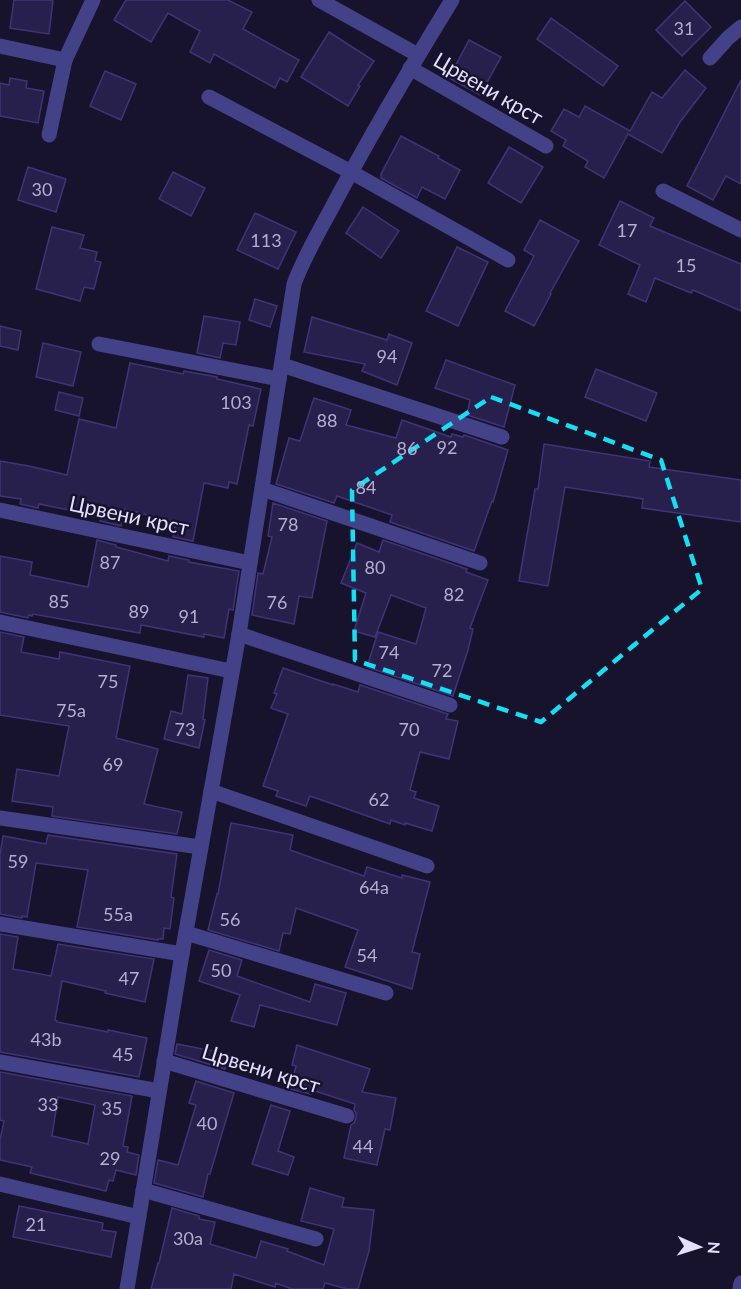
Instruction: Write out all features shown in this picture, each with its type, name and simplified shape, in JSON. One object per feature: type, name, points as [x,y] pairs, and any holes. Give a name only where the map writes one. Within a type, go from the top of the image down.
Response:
[{"type":"street","points":[[49,135],[65,60],[93,0]]},
{"type":"street","name":"Црвени крст","points":[[320,0],[418,55]]},
{"type":"street","name":"Црвени крст","points":[[127,1289],[200,847],[239,634],[294,284],[351,172],[452,0]]},
{"type":"street","points":[[710,58],[741,27]]},
{"type":"street","points":[[0,46],[65,60]]},
{"type":"street","name":"Црвени крст","points":[[410,68],[546,146]]},
{"type":"street","points":[[209,97],[351,172],[508,260]]},
{"type":"street","points":[[663,191],[741,230]]},
{"type":"street","points":[[99,344],[281,372],[502,437]]},
{"type":"street","points":[[262,489],[480,562]]},
{"type":"street","name":"Црвени крст","points":[[0,510],[250,563]]},
{"type":"street","points":[[0,622],[231,671]]},
{"type":"street","points":[[239,634],[450,705]]},
{"type":"street","points":[[211,791],[427,866]]},
{"type":"street","points":[[0,818],[200,847]]},
{"type":"street","points":[[0,924],[182,954]]},
{"type":"street","points":[[186,933],[386,993]]},
{"type":"street","name":"Црвени крст","points":[[164,1061],[347,1116]]},
{"type":"street","points":[[0,1062],[159,1091]]},
{"type":"street","points":[[0,1184],[139,1217]]},
{"type":"street","points":[[143,1190],[316,1239]]},
{"type":"street","points":[[740,1289],[741,1283]]},
{"type":"highlighted area","points":[[491,397],[661,460],[702,589],[541,722],[355,660],[352,490]]},
{"type":"building","points":[[14,0],[53,0],[49,34],[10,28]]},
{"type":"building","points":[[126,0],[228,0],[252,12],[243,29],[299,60],[287,82],[280,78],[275,88],[214,54],[210,63],[190,52],[200,31],[168,13],[151,42],[114,20]]},
{"type":"building","points":[[685,1],[711,27],[682,56],[656,30]]},
{"type":"building","points":[[551,18],[618,66],[603,86],[537,39]]},
{"type":"building","points":[[329,32],[374,61],[358,85],[360,86],[348,106],[301,77]]},
{"type":"building","points":[[469,40],[501,57],[480,95],[449,78]]},
{"type":"building","points":[[685,70],[706,88],[680,122],[662,153],[628,134],[604,178],[585,167],[588,161],[563,146],[566,140],[551,131],[564,109],[579,117],[585,106],[630,131],[652,92],[662,98]]},
{"type":"building","points":[[105,71],[136,84],[121,120],[90,106]]},
{"type":"building","points":[[10,78],[27,81],[26,88],[44,91],[38,123],[0,116],[0,83],[9,85]]},
{"type":"building","points":[[741,80],[741,184],[726,176],[713,200],[687,186]]},
{"type":"building","points":[[401,136],[460,170],[445,199],[422,187],[417,198],[381,178]]},
{"type":"building","points":[[509,147],[543,167],[521,203],[488,183]]},
{"type":"building","points":[[28,167],[66,179],[56,212],[18,200]]},
{"type":"building","points":[[173,172],[205,188],[191,216],[159,199]]},
{"type":"building","points":[[620,201],[654,218],[650,226],[741,264],[741,311],[693,290],[691,293],[655,278],[646,302],[628,294],[640,265],[599,245]]},
{"type":"building","points":[[363,207],[399,231],[381,258],[346,233]]},
{"type":"building","points":[[255,213],[296,232],[278,269],[237,250]]},
{"type":"building","points":[[540,220],[579,241],[534,326],[505,311],[534,256],[524,250]]},
{"type":"building","points":[[52,227],[84,235],[80,248],[97,252],[95,261],[101,262],[94,289],[84,287],[80,301],[36,289]]},
{"type":"building","points":[[457,247],[488,262],[458,326],[426,311]]},
{"type":"building","points":[[255,299],[277,306],[270,327],[249,320]]},
{"type":"building","points":[[204,316],[240,322],[236,345],[223,343],[220,358],[197,353]]},
{"type":"building","points":[[312,317],[387,340],[389,334],[412,343],[397,385],[362,371],[365,364],[304,352]]},
{"type":"building","points":[[0,326],[21,331],[18,350],[0,346]]},
{"type":"building","points":[[43,343],[81,352],[73,386],[36,377]]},
{"type":"building","points":[[446,360],[515,385],[504,427],[467,415],[470,400],[435,388]]},
{"type":"building","points":[[130,363],[183,374],[184,371],[217,377],[217,379],[261,389],[253,426],[249,425],[237,484],[229,482],[228,488],[204,483],[193,541],[173,537],[176,522],[124,509],[121,526],[100,521],[101,518],[93,515],[39,504],[38,508],[20,504],[21,499],[0,496],[0,461],[67,475],[79,419],[116,428]]},
{"type":"building","points":[[596,369],[657,393],[646,421],[585,397]]},
{"type":"building","points":[[59,392],[83,398],[79,416],[55,410]]},
{"type":"building","points":[[314,398],[351,410],[346,425],[396,438],[402,420],[451,437],[452,434],[463,437],[464,435],[508,450],[493,502],[474,551],[390,522],[392,515],[337,496],[334,503],[276,484],[289,438],[300,441]]},
{"type":"building","points":[[544,444],[650,461],[649,467],[741,480],[741,522],[642,508],[643,499],[565,487],[548,586],[519,581],[535,489],[538,489]]},
{"type":"building","points":[[273,503],[327,521],[312,598],[299,596],[294,624],[252,615],[258,573],[263,574],[272,537],[268,536]]},
{"type":"building","points":[[97,540],[168,561],[169,556],[239,571],[233,610],[229,609],[224,638],[204,634],[204,637],[141,625],[140,633],[33,614],[28,618],[0,612],[0,556],[32,562],[30,575],[88,587]]},
{"type":"building","points":[[383,540],[467,569],[466,572],[488,580],[470,628],[473,629],[468,650],[453,696],[367,667],[378,632],[416,644],[426,608],[391,595],[375,637],[354,631],[366,593],[341,583],[357,543],[379,552]]},
{"type":"building","points":[[0,632],[24,637],[21,652],[59,659],[60,652],[130,666],[116,738],[158,749],[144,804],[182,812],[177,834],[52,816],[53,807],[12,801],[17,769],[59,776],[69,726],[0,715]]},
{"type":"building","points":[[283,668],[358,692],[360,685],[448,714],[446,719],[458,721],[449,759],[420,752],[410,790],[416,792],[414,798],[439,806],[432,831],[391,820],[390,824],[310,796],[306,806],[276,796],[278,791],[263,786],[288,714],[271,708]]},
{"type":"building","points":[[188,675],[208,678],[203,719],[205,720],[199,748],[164,739],[171,711],[182,714]]},
{"type":"building","points":[[231,823],[293,835],[290,850],[364,876],[367,867],[402,878],[402,875],[430,882],[412,952],[420,954],[412,989],[345,967],[358,930],[296,908],[290,934],[283,933],[279,951],[208,930],[218,894]]},
{"type":"building","points":[[48,835],[177,854],[171,897],[174,898],[170,929],[164,928],[163,939],[77,927],[88,870],[36,863],[27,917],[0,914],[0,855],[3,836],[46,844]]},
{"type":"building","points":[[0,934],[18,937],[13,969],[51,976],[58,944],[154,959],[145,1002],[62,981],[55,1020],[147,1038],[139,1077],[0,1052]]},
{"type":"building","points":[[209,950],[242,960],[237,976],[310,1002],[315,984],[346,993],[337,1025],[260,1005],[254,1027],[231,1021],[240,995],[199,981]]},
{"type":"building","points":[[177,1044],[229,1054],[225,1069],[175,1054]]},
{"type":"building","points":[[297,1045],[370,1069],[362,1092],[396,1098],[390,1130],[385,1129],[377,1165],[344,1158],[351,1125],[356,1118],[355,1104],[312,1090],[311,1094],[290,1089],[296,1066],[292,1065]]},
{"type":"building","points":[[0,1072],[132,1096],[123,1146],[128,1147],[127,1152],[139,1155],[136,1175],[116,1170],[113,1181],[109,1180],[106,1191],[30,1173],[32,1167],[0,1160],[0,1140],[4,1121],[0,1120]],"holes":[[[58,1097],[95,1105],[88,1144],[52,1136]]]},
{"type":"building","points":[[196,1081],[234,1093],[203,1197],[154,1183],[158,1160],[178,1165],[196,1105],[189,1103]]},
{"type":"building","points":[[271,1105],[290,1111],[278,1151],[294,1157],[288,1175],[252,1164]]},
{"type":"building","points":[[310,1188],[344,1198],[342,1207],[374,1210],[369,1251],[358,1289],[347,1289],[325,1283],[323,1289],[292,1289],[276,1283],[275,1287],[234,1274],[231,1289],[151,1289],[172,1208],[199,1216],[199,1219],[215,1222],[210,1244],[256,1258],[261,1241],[288,1249],[287,1251],[324,1265],[334,1229],[301,1221]]},
{"type":"building","points":[[19,1206],[103,1223],[102,1230],[116,1232],[111,1257],[13,1237]]}]
